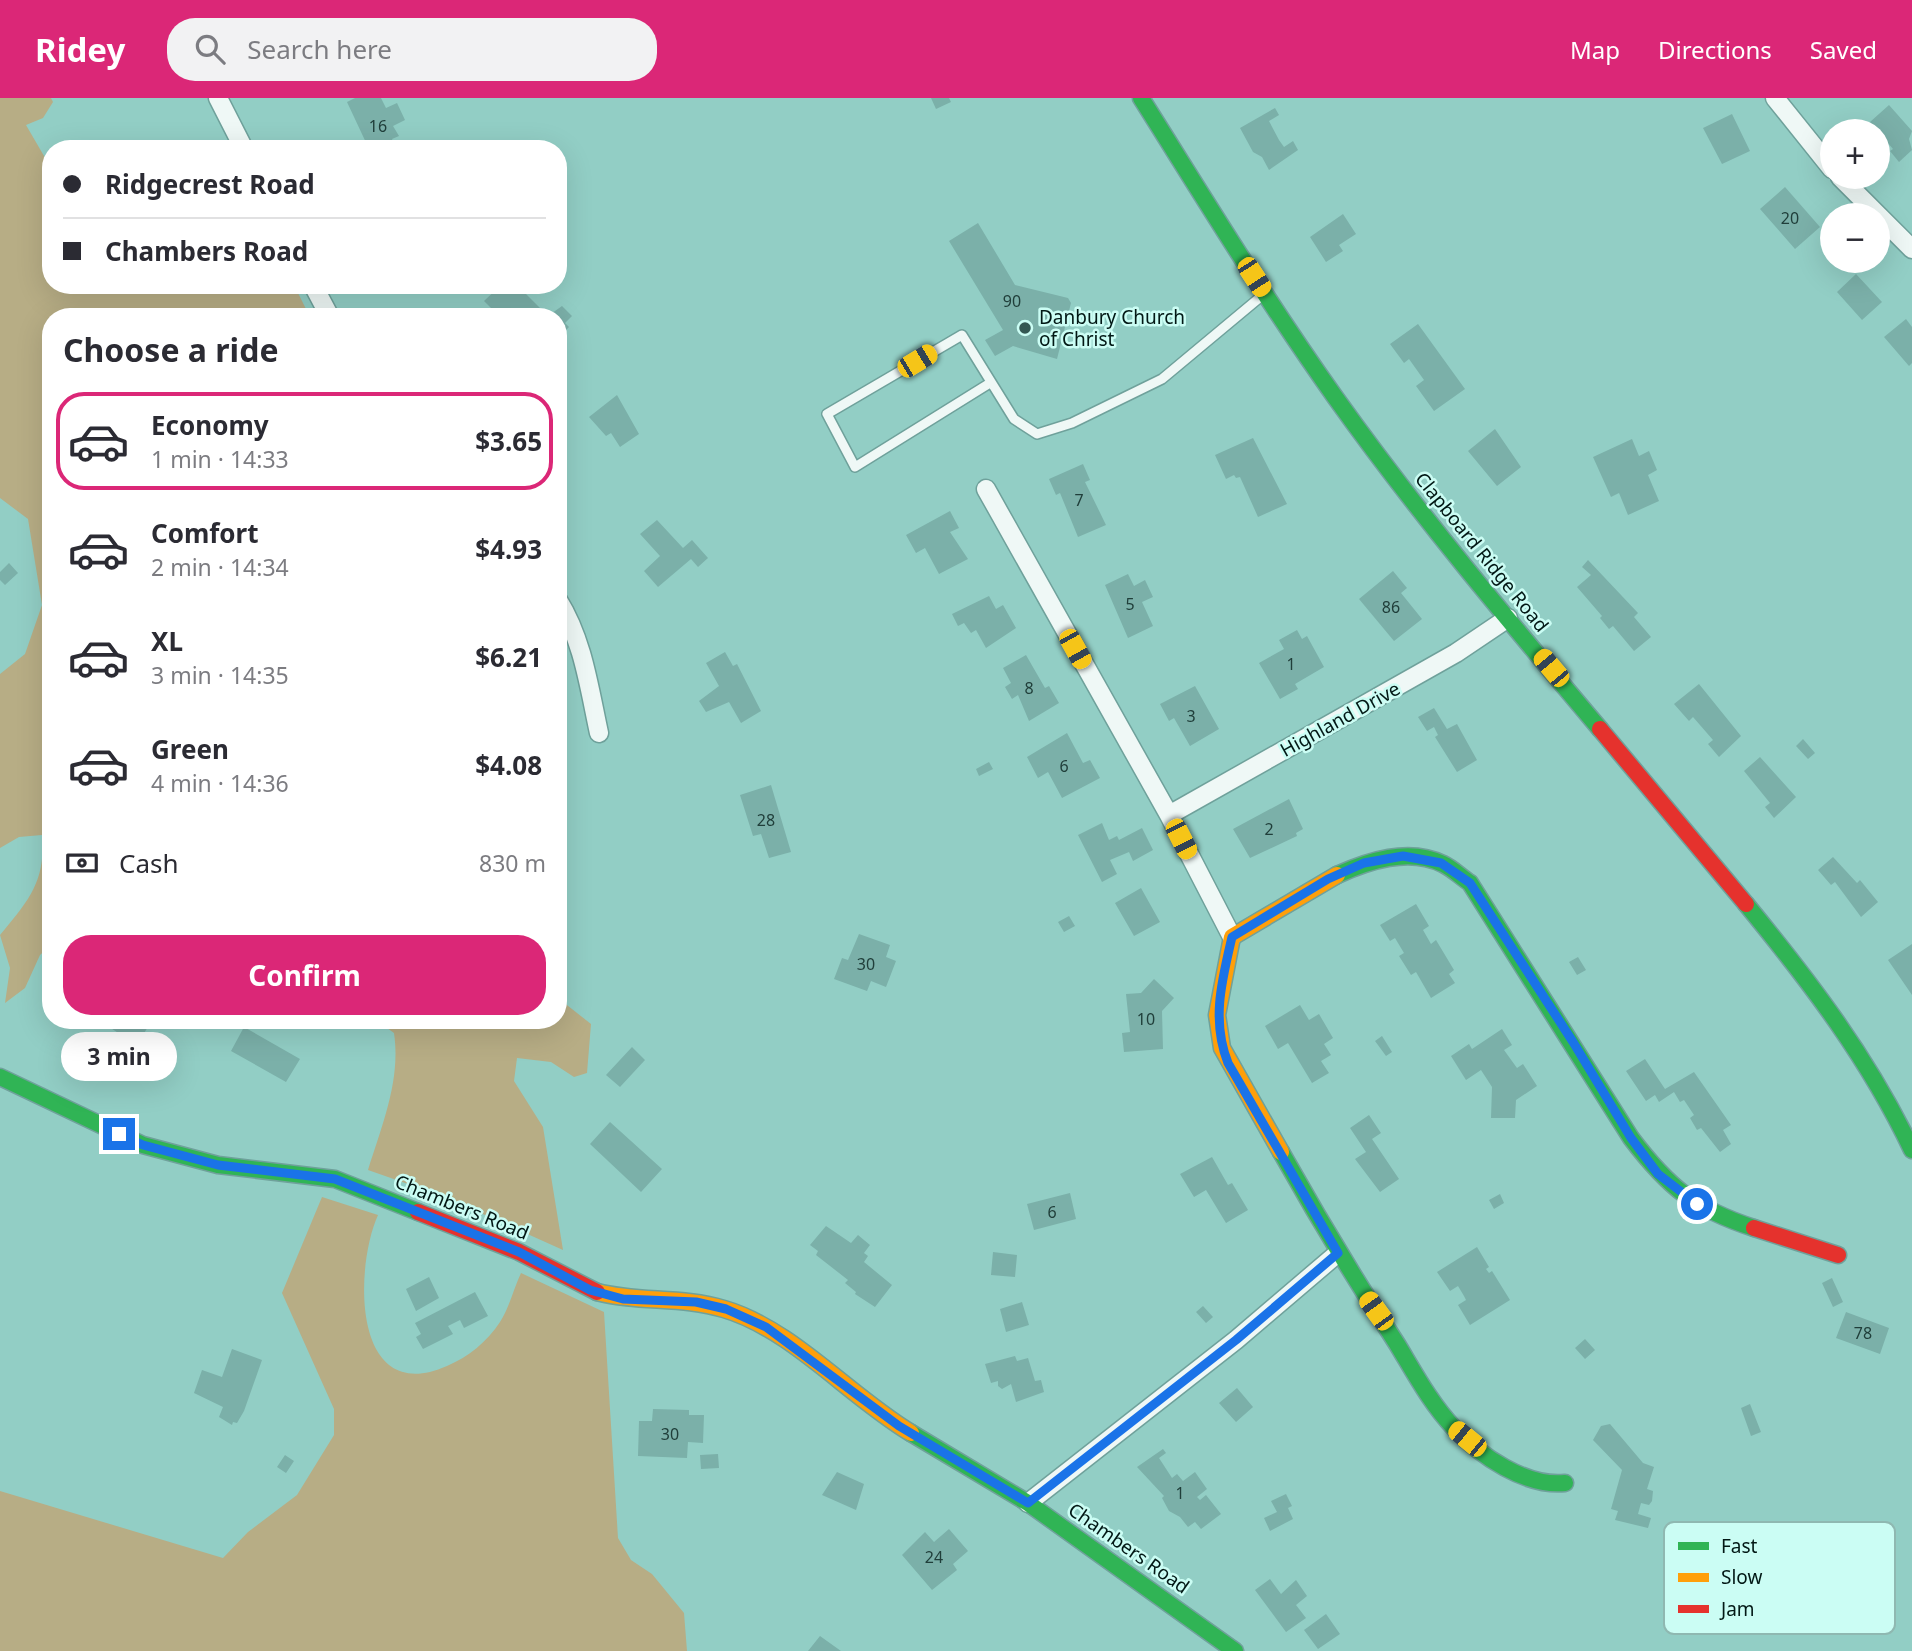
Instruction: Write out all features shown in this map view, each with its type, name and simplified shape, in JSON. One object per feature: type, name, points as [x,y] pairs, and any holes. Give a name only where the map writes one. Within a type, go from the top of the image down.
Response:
[{"type":"street","points":[[218,98],[239,140]]},
{"type":"street","name":"Clapboard Ridge Road","points":[[1141,98],[1265,293],[1363,435],[1508,618],[1825,1002],[1853,1041],[1883,1091],[1912,1150]]},
{"type":"street","points":[[1775,98],[1820,154]]},
{"type":"street","points":[[1852,189],[1912,249]]},
{"type":"street","points":[[986,489],[1169,815],[1232,937],[1217,1015],[1222,1048],[1338,1253],[1429,1395],[1454,1429],[1480,1450],[1528,1479],[1546,1485],[1565,1483]]},
{"type":"street","points":[[567,615],[581,649],[599,733]]},
{"type":"street","name":"Highland Drive","points":[[1169,815],[1457,653],[1508,618]]},
{"type":"street","points":[[1232,937],[1328,879],[1364,863],[1403,856],[1441,863],[1470,883],[1573,1042],[1631,1138],[1658,1174],[1697,1204],[1721,1217],[1838,1255]]},
{"type":"street","name":"Chambers Road","points":[[0,1077],[143,1145],[218,1165],[335,1179],[519,1252],[590,1290],[623,1299],[696,1302],[726,1309],[766,1327],[899,1426],[1028,1503],[1104,1554],[1235,1651]]},
{"type":"street","points":[[1028,1503],[1236,1340],[1338,1253]]},
{"type":"lane","points":[[990,383],[855,467],[827,414],[962,335],[1014,419],[1037,434],[1072,423],[1163,379],[1265,293]]},
{"type":"shaded area","points":[[0,98],[51,98],[53,102],[43,118],[26,125],[42,153],[42,294],[298,294],[306,308],[42,308],[42,605],[28,519],[0,498]]},
{"type":"shaded area","points":[[42,605],[42,835],[19,837],[0,848],[0,674],[25,654]]},
{"type":"shaded area","points":[[42,851],[42,953],[25,988],[5,1003],[10,968],[0,935],[27,901],[41,866]]},
{"type":"shaded area","points":[[567,1005],[591,1024],[587,1073],[574,1077],[551,1062],[517,1058],[514,1081],[543,1127],[563,1250],[445,1197],[368,1170],[393,1085],[394,1033],[388,1029],[567,1029]]},
{"type":"shaded area","points":[[322,1197],[378,1215],[370,1238],[365,1267],[364,1297],[368,1326],[377,1351],[393,1368],[416,1374],[447,1366],[470,1353],[500,1322],[521,1273],[604,1312],[618,1538],[631,1560],[652,1574],[684,1613],[687,1651],[0,1651],[0,1491],[223,1558],[248,1532],[297,1495],[334,1435],[334,1409],[282,1293]]},
{"type":"building","points":[[355,98],[381,98],[386,108],[397,103],[405,120],[393,126],[399,136],[392,140],[365,140],[347,102]]},
{"type":"building","points":[[931,98],[949,98],[951,102],[936,109]]},
{"type":"building","points":[[1889,105],[1912,131],[1909,139],[1912,150],[1899,162],[1890,151],[1893,149],[1890,145],[1890,119],[1873,119]]},
{"type":"building","points":[[1275,108],[1279,115],[1269,121],[1279,140],[1284,147],[1293,141],[1298,150],[1269,170],[1262,157],[1253,152],[1240,128]]},
{"type":"building","points":[[1732,114],[1750,151],[1722,164],[1703,128]]},
{"type":"building","points":[[1785,187],[1820,227],[1795,249],[1760,209]]},
{"type":"building","points":[[1343,214],[1356,234],[1339,245],[1343,251],[1326,262],[1310,237]]},
{"type":"building","points":[[978,223],[1015,285],[1068,298],[1071,303],[1057,359],[1013,346],[995,356],[985,340],[1003,330],[949,241]]},
{"type":"building","points":[[1856,274],[1882,302],[1862,320],[1837,292]]},
{"type":"building","points":[[491,294],[526,294],[540,308],[491,308],[484,301]]},
{"type":"building","points":[[1906,319],[1912,327],[1912,363],[1909,366],[1884,337]]},
{"type":"building","points":[[1418,324],[1465,389],[1434,411],[1416,386],[1424,380],[1409,359],[1404,363],[1390,344]]},
{"type":"building","points":[[617,395],[639,434],[620,447],[611,433],[606,436],[589,417]]},
{"type":"building","points":[[1495,429],[1521,467],[1497,486],[1468,451]]},
{"type":"building","points":[[1253,438],[1287,504],[1258,517],[1240,477],[1236,478],[1234,475],[1226,479],[1215,455]]},
{"type":"building","points":[[1632,439],[1639,456],[1649,451],[1657,470],[1648,475],[1659,501],[1628,515],[1619,493],[1611,497],[1593,457]]},
{"type":"building","points":[[1083,464],[1090,480],[1085,482],[1106,525],[1078,537],[1060,493],[1056,495],[1049,479]]},
{"type":"building","points":[[950,511],[959,528],[950,532],[968,559],[939,574],[925,548],[916,553],[906,535]]},
{"type":"building","points":[[657,520],[683,548],[692,540],[708,558],[698,567],[691,559],[658,587],[644,571],[660,556],[640,534]]},
{"type":"building","points":[[1588,560],[1638,613],[1634,617],[1651,637],[1634,651],[1613,626],[1609,629],[1600,618],[1602,616],[1577,587],[1591,575],[1582,567]]},
{"type":"building","points":[[9,563],[18,573],[5,585],[0,580],[0,572]]},
{"type":"building","points":[[1393,571],[1407,588],[1401,593],[1422,619],[1394,641],[1359,599]]},
{"type":"building","points":[[1128,574],[1134,586],[1145,580],[1153,597],[1142,602],[1153,626],[1128,638],[1105,585]]},
{"type":"building","points":[[989,596],[996,609],[1003,605],[1016,628],[986,648],[976,630],[971,633],[964,623],[958,626],[952,614]]},
{"type":"building","points":[[1297,630],[1302,639],[1307,636],[1324,667],[1295,684],[1298,689],[1280,699],[1259,663],[1284,649],[1279,640]]},
{"type":"building","points":[[725,652],[733,666],[737,664],[761,711],[741,723],[729,702],[706,712],[699,701],[719,686],[706,663]]},
{"type":"building","points":[[1026,655],[1045,688],[1049,686],[1059,703],[1029,721],[1018,695],[1012,699],[1005,687],[1011,683],[1003,668]]},
{"type":"building","points":[[1699,684],[1741,736],[1719,757],[1708,744],[1713,740],[1693,717],[1689,721],[1674,704]]},
{"type":"building","points":[[1195,686],[1219,729],[1190,746],[1174,718],[1169,721],[1160,704]]},
{"type":"building","points":[[1434,708],[1447,729],[1457,724],[1477,760],[1457,772],[1435,737],[1438,735],[1434,727],[1427,731],[1418,717]]},
{"type":"building","points":[[1067,733],[1083,763],[1090,760],[1100,778],[1062,798],[1048,772],[1038,778],[1027,757]]},
{"type":"building","points":[[1803,739],[1815,753],[1808,759],[1796,746]]},
{"type":"building","points":[[1760,757],[1796,797],[1774,818],[1765,807],[1770,803],[1744,771]]},
{"type":"building","points":[[989,762],[993,769],[979,776],[976,769]]},
{"type":"building","points":[[771,785],[791,852],[769,858],[761,834],[753,836],[740,795]]},
{"type":"building","points":[[1289,799],[1303,829],[1296,833],[1297,836],[1250,858],[1233,829]]},
{"type":"building","points":[[1102,823],[1109,840],[1117,836],[1119,840],[1142,828],[1153,850],[1133,861],[1129,852],[1110,860],[1117,874],[1102,882],[1078,835]]},
{"type":"building","points":[[1833,857],[1857,883],[1860,880],[1878,902],[1861,917],[1835,882],[1831,885],[1818,870]]},
{"type":"building","points":[[1141,888],[1160,922],[1134,936],[1115,903]]},
{"type":"building","points":[[1416,904],[1429,926],[1423,930],[1431,944],[1436,940],[1454,970],[1449,974],[1455,983],[1431,998],[1416,972],[1411,975],[1399,956],[1404,953],[1395,938],[1390,941],[1380,925]]},
{"type":"building","points":[[1069,916],[1075,926],[1064,932],[1058,922]]},
{"type":"building","points":[[859,934],[890,945],[886,957],[896,961],[886,987],[871,981],[867,991],[834,979],[842,958],[848,960]]},
{"type":"building","points":[[1912,944],[1912,995],[1888,960]]},
{"type":"building","points":[[1578,957],[1586,970],[1577,975],[1569,962]]},
{"type":"building","points":[[1154,979],[1174,998],[1162,1011],[1163,1049],[1124,1052],[1122,1033],[1130,1032],[1126,994],[1141,993]]},
{"type":"building","points":[[1300,1005],[1309,1020],[1319,1014],[1333,1038],[1324,1044],[1331,1055],[1321,1061],[1329,1073],[1312,1083],[1288,1043],[1278,1049],[1265,1026]]},
{"type":"building","points":[[112,1029],[147,1029],[137,1045]]},
{"type":"building","points":[[243,1029],[248,1029],[300,1059],[286,1082],[231,1051]]},
{"type":"building","points":[[1502,1029],[1512,1045],[1504,1050],[1517,1068],[1523,1064],[1537,1086],[1516,1100],[1515,1118],[1491,1118],[1492,1087],[1481,1070],[1466,1080],[1451,1056],[1469,1044],[1472,1049]]},
{"type":"building","points":[[1382,1036],[1392,1052],[1386,1056],[1375,1041]]},
{"type":"building","points":[[632,1047],[645,1060],[620,1087],[606,1075]]},
{"type":"building","points":[[1645,1059],[1665,1089],[1694,1072],[1731,1125],[1723,1130],[1731,1144],[1720,1152],[1701,1128],[1697,1130],[1690,1118],[1694,1115],[1684,1100],[1680,1102],[1674,1092],[1659,1102],[1655,1095],[1646,1101],[1626,1071]]},
{"type":"building","points":[[1369,1115],[1381,1133],[1372,1139],[1399,1179],[1380,1192],[1355,1159],[1366,1152],[1350,1128]]},
{"type":"building","points":[[610,1122],[662,1169],[641,1192],[590,1144]]},
{"type":"building","points":[[1212,1157],[1228,1185],[1232,1183],[1248,1210],[1226,1223],[1206,1190],[1194,1197],[1180,1174]]},
{"type":"building","points":[[1070,1193],[1076,1219],[1034,1230],[1027,1204]]},
{"type":"building","points":[[1500,1194],[1504,1203],[1494,1209],[1489,1200]]},
{"type":"building","points":[[826,1226],[851,1243],[858,1235],[870,1245],[864,1253],[868,1256],[864,1262],[892,1285],[875,1307],[855,1294],[845,1283],[848,1280],[816,1255],[818,1251],[810,1245]]},
{"type":"building","points":[[1477,1247],[1489,1267],[1486,1269],[1489,1273],[1492,1271],[1510,1300],[1470,1325],[1458,1305],[1466,1300],[1458,1286],[1450,1291],[1437,1272]]},
{"type":"building","points":[[993,1252],[1017,1255],[1015,1277],[991,1275]]},
{"type":"building","points":[[429,1277],[439,1298],[416,1311],[406,1289]]},
{"type":"building","points":[[1832,1278],[1843,1302],[1833,1307],[1822,1283]]},
{"type":"building","points":[[475,1292],[488,1316],[464,1328],[460,1320],[448,1326],[453,1334],[423,1349],[416,1337],[421,1334],[415,1323]]},
{"type":"building","points":[[1022,1302],[1029,1325],[1006,1332],[1000,1309]]},
{"type":"building","points":[[1203,1306],[1213,1317],[1206,1323],[1196,1312]]},
{"type":"building","points":[[1846,1312],[1889,1328],[1880,1354],[1836,1338]]},
{"type":"building","points":[[1585,1339],[1595,1350],[1585,1359],[1575,1348]]},
{"type":"building","points":[[232,1349],[262,1360],[244,1411],[237,1423],[233,1422],[232,1425],[219,1417],[223,1407],[194,1393],[202,1370],[222,1377]]},
{"type":"building","points":[[1015,1356],[1017,1361],[1028,1358],[1035,1381],[1041,1380],[1044,1392],[1016,1402],[1011,1384],[1002,1389],[998,1386],[998,1381],[991,1383],[985,1364]]},
{"type":"building","points":[[1237,1388],[1253,1407],[1236,1422],[1219,1403]]},
{"type":"building","points":[[1750,1404],[1761,1432],[1751,1436],[1741,1408]]},
{"type":"building","points":[[653,1409],[689,1410],[689,1415],[704,1415],[703,1443],[688,1442],[687,1458],[638,1456],[639,1421],[652,1421]]},
{"type":"building","points":[[1610,1424],[1643,1463],[1654,1467],[1647,1489],[1653,1491],[1652,1501],[1649,1505],[1641,1503],[1638,1514],[1651,1518],[1648,1528],[1615,1520],[1618,1511],[1611,1509],[1622,1470],[1593,1440],[1601,1426]]},
{"type":"building","points":[[1163,1449],[1166,1453],[1159,1458],[1172,1478],[1177,1474],[1183,1481],[1195,1472],[1207,1489],[1197,1497],[1200,1500],[1206,1495],[1221,1514],[1201,1529],[1195,1522],[1188,1527],[1180,1517],[1169,1511],[1162,1498],[1164,1496],[1137,1467]]},
{"type":"building","points":[[718,1454],[719,1468],[701,1469],[700,1455]]},
{"type":"building","points":[[285,1455],[294,1461],[286,1473],[277,1467]]},
{"type":"building","points":[[837,1472],[864,1484],[856,1510],[822,1495]]},
{"type":"building","points":[[1286,1494],[1292,1506],[1288,1508],[1293,1519],[1270,1531],[1264,1518],[1277,1512],[1271,1501]]},
{"type":"building","points":[[949,1529],[968,1551],[953,1564],[957,1570],[932,1590],[902,1555],[925,1532],[934,1542]]},
{"type":"building","points":[[1270,1579],[1281,1594],[1296,1580],[1307,1596],[1296,1605],[1306,1618],[1286,1632],[1255,1590]]},
{"type":"building","points":[[1326,1614],[1340,1634],[1318,1649],[1304,1630]]},
{"type":"building","points":[[820,1636],[841,1651],[808,1651]]},
{"type":"traffic: fast","points":[[1141,98],[1260,286],[1366,440],[1497,606],[1600,729]]},
{"type":"traffic: fast","points":[[1337,875],[1375,861],[1403,856],[1430,859],[1443,864],[1470,883],[1644,1155],[1671,1183],[1699,1204],[1754,1228]]},
{"type":"traffic: fast","points":[[1746,904],[1837,1022],[1877,1084],[1912,1150]]},
{"type":"traffic: fast","points":[[0,1077],[143,1145],[218,1165],[335,1179],[418,1212]]},
{"type":"traffic: fast","points":[[1281,1152],[1423,1388],[1446,1419],[1477,1449],[1505,1468],[1535,1480],[1565,1483]]},
{"type":"traffic: fast","points":[[911,1433],[1028,1503],[1235,1651]]},
{"type":"traffic: slow","points":[[1281,1152],[1222,1048],[1217,1015],[1232,937],[1337,875]]},
{"type":"traffic: slow","points":[[597,1292],[708,1305],[749,1319],[797,1347],[865,1401],[911,1433]]},
{"type":"traffic: jam","points":[[1600,729],[1746,904]]},
{"type":"traffic: jam","points":[[418,1212],[519,1252],[597,1292]]},
{"type":"traffic: jam","points":[[1754,1228],[1838,1255]]},
{"type":"place","name":"Danbury Church of Christ","points":[[1025,328]]},
{"type":"route","points":[[119,1134],[143,1145],[218,1165],[335,1179],[519,1252],[590,1290],[623,1299],[696,1302],[726,1309],[766,1327],[899,1426],[1028,1503],[1236,1340],[1338,1253],[1228,1063],[1222,1048],[1217,1015],[1222,983],[1232,937],[1347,870],[1386,857],[1403,856],[1441,863],[1470,883],[1573,1042],[1631,1138],[1658,1174],[1697,1204]]}]
